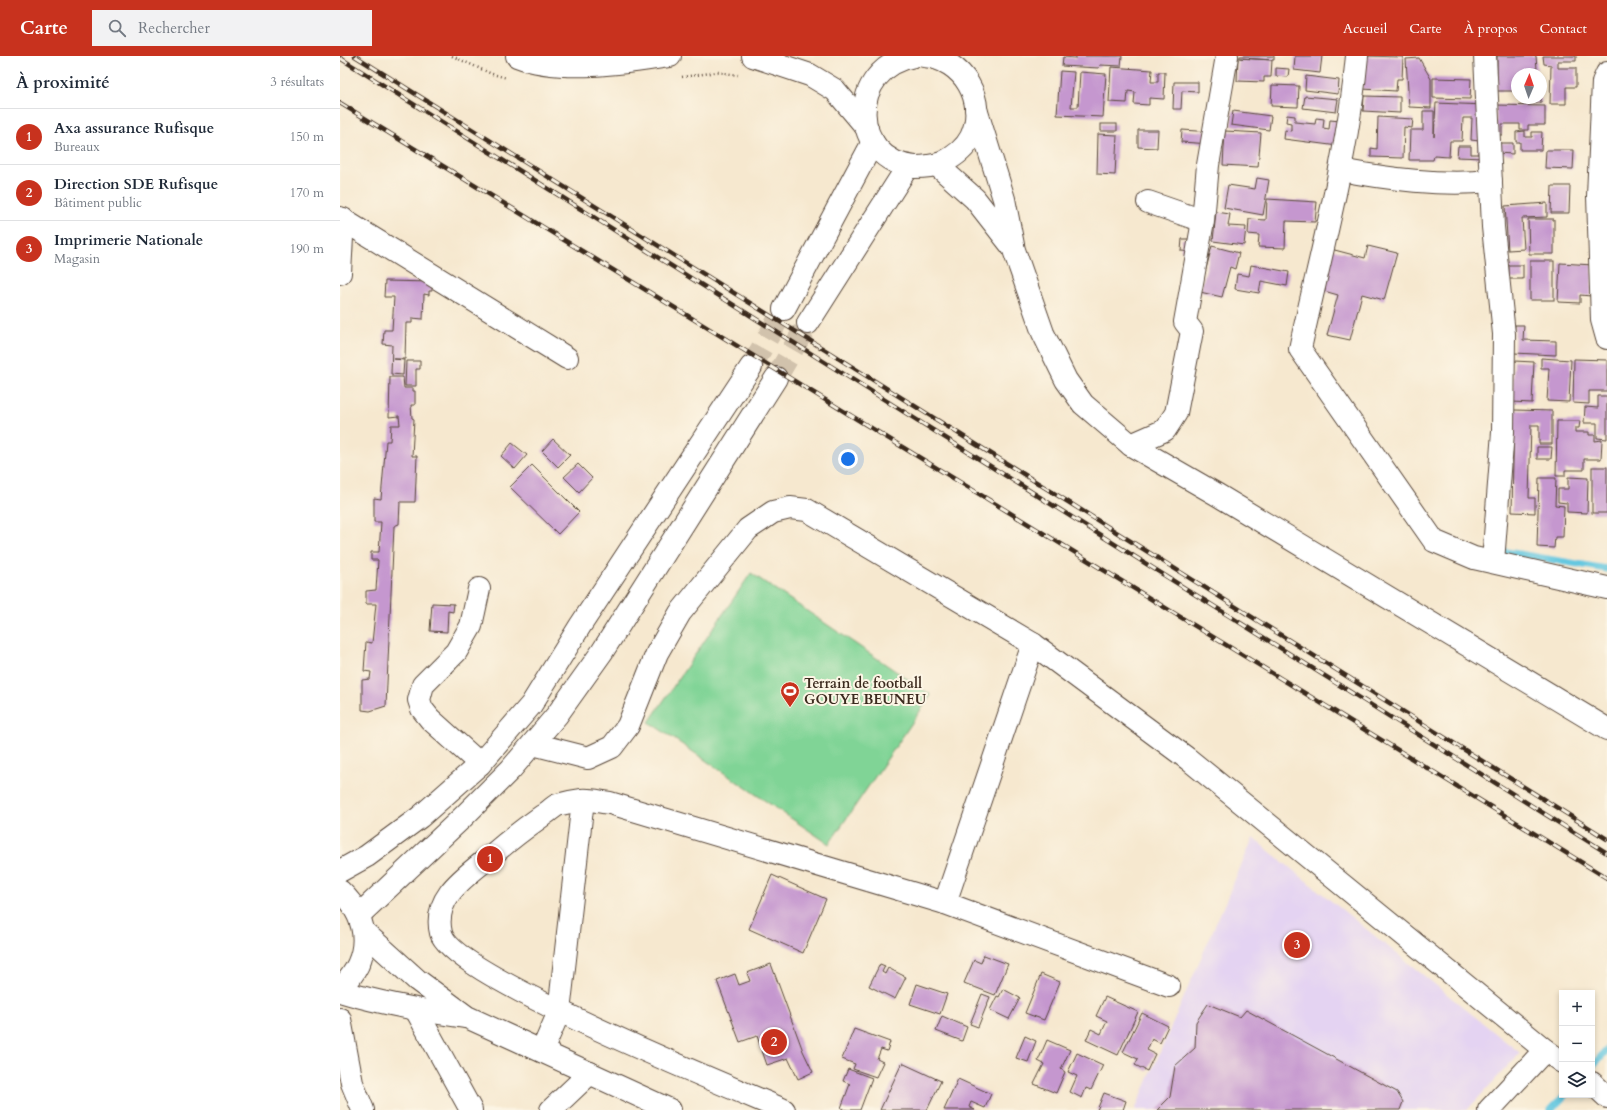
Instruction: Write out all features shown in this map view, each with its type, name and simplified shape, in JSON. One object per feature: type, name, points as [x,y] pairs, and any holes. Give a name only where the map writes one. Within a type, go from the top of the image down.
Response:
[{"type":"main road","points":[[517,56],[528,60],[571,65],[618,63],[670,56]]},
{"type":"main road","points":[[753,56],[810,75],[835,90],[882,152],[894,161],[908,166],[923,167],[937,165],[962,149],[970,137],[975,123],[976,109]]},
{"type":"main road","points":[[880,56],[932,57],[946,59],[968,81],[974,94],[976,109],[1004,199],[1014,250],[1043,333],[1066,380],[1083,404],[1131,445],[1216,494],[1607,729]]},
{"type":"main road","points":[[1131,445],[1165,430],[1176,413],[1192,331],[1185,322],[1203,221],[1208,165],[1227,56]]},
{"type":"main road","points":[[1357,56],[1354,90],[1340,170],[1300,349],[1434,541],[1474,558],[1607,588]]},
{"type":"main road","points":[[1485,56],[1493,228],[1504,334],[1503,432],[1493,562]]},
{"type":"main road","points":[[784,309],[870,135],[865,107],[870,86],[879,74],[890,64],[914,57]]},
{"type":"main road","points":[[1607,73],[1603,82],[1602,196],[1602,320],[1607,338]]},
{"type":"main road","points":[[937,165],[975,199],[1014,250]]},
{"type":"main road","points":[[808,323],[908,166]]},
{"type":"main road","points":[[1340,170],[1391,179],[1417,181],[1491,181]]},
{"type":"main road","points":[[1148,202],[1203,221]]},
{"type":"main road","points":[[340,273],[342,219],[567,358]]},
{"type":"main road","points":[[340,871],[367,856],[420,817],[480,764],[531,705],[580,626],[751,367]]},
{"type":"main road","points":[[361,924],[511,769],[558,715],[602,652],[776,378]]},
{"type":"main road","points":[[533,744],[588,758],[612,747],[628,726],[657,653],[680,613],[748,529],[774,512],[790,508],[808,510],[1033,644],[1188,759],[1554,1056],[1489,1110]]},
{"type":"main road","points":[[479,589],[471,626],[456,652],[423,685],[419,700],[422,710],[430,719],[480,764]]},
{"type":"main road","points":[[946,903],[1033,644]]},
{"type":"main road","points":[[542,1051],[559,1012],[583,800]]},
{"type":"main road","points":[[784,1110],[559,1012],[486,973],[456,950],[442,935],[439,919],[442,904],[451,891],[504,844],[557,806],[583,800],[610,803],[946,903],[1169,986]]},
{"type":"main road","points":[[340,891],[349,900],[361,924],[417,980],[467,1017],[670,1110]]},
{"type":"main road","points":[[361,924],[364,949],[359,965],[351,979],[340,990],[370,1000],[416,1010],[467,1017]]},
{"type":"main road","points":[[416,1010],[471,1110]]},
{"type":"main road","points":[[340,1019],[346,1077],[363,1110]]},
{"type":"main road","points":[[551,1110],[590,1073]]},
{"type":"path","points":[[452,56],[492,74],[512,79]]},
{"type":"path","points":[[679,77],[718,72],[741,76]]},
{"type":"shaded area","points":[[1253,838],[1520,1053],[1467,1110],[1135,1110]]},
{"type":"green space","name":"Terrain de football GOUYE BEUNEU","points":[[751,573],[931,695],[829,844],[649,722]]},
{"type":"building","points":[[1076,56],[1122,56],[1121,66],[1100,65],[1099,68],[1062,66],[1063,57],[1076,58]]},
{"type":"building","points":[[1240,56],[1274,56],[1274,60],[1240,58]]},
{"type":"building","points":[[1295,56],[1322,56],[1320,73],[1294,70]]},
{"type":"building","points":[[1363,56],[1403,57],[1402,79],[1397,79],[1396,91],[1362,89]]},
{"type":"building","points":[[1497,56],[1536,56],[1537,68],[1511,68],[1511,91],[1497,91]]},
{"type":"building","points":[[1543,56],[1576,56],[1576,61],[1558,61],[1558,68],[1576,68],[1576,87],[1566,87],[1566,104],[1550,104],[1551,65],[1544,64]]},
{"type":"building","points":[[1238,58],[1272,60],[1271,77],[1264,77],[1264,82],[1237,81]]},
{"type":"building","points":[[1419,58],[1431,79],[1431,108],[1409,107],[1406,59]]},
{"type":"building","points":[[1111,67],[1152,70],[1151,82],[1158,82],[1158,72],[1165,72],[1164,99],[1149,98],[1149,105],[1134,104],[1135,92],[1128,91],[1127,103],[1109,102]]},
{"type":"building","points":[[1276,68],[1289,69],[1288,77],[1276,76]]},
{"type":"building","points":[[1060,71],[1074,72],[1071,107],[1078,107],[1080,72],[1106,74],[1103,117],[1057,115]]},
{"type":"building","points":[[1306,76],[1339,80],[1338,94],[1305,90]]},
{"type":"building","points":[[1433,78],[1471,79],[1470,99],[1433,98]]},
{"type":"building","points":[[1174,82],[1198,82],[1198,92],[1182,91],[1181,109],[1173,109]]},
{"type":"building","points":[[1272,85],[1299,86],[1298,107],[1271,106]]},
{"type":"building","points":[[1305,96],[1338,99],[1336,112],[1303,108]]},
{"type":"building","points":[[1364,96],[1400,97],[1400,113],[1363,111]]},
{"type":"building","points":[[1436,103],[1485,105],[1483,158],[1457,157],[1458,146],[1471,146],[1471,154],[1478,154],[1479,141],[1471,140],[1472,118],[1463,118],[1462,141],[1450,141],[1449,157],[1434,156],[1433,160],[1409,160],[1410,130],[1423,130],[1423,111],[1434,111],[1434,137]]},
{"type":"building","points":[[1496,105],[1545,106],[1545,125],[1528,125],[1528,130],[1520,130],[1520,124],[1502,124],[1502,135],[1496,135]]},
{"type":"building","points":[[1233,111],[1271,116],[1269,130],[1231,125]]},
{"type":"building","points":[[1287,115],[1295,116],[1295,122],[1315,124],[1316,118],[1324,119],[1323,128],[1329,129],[1330,120],[1340,121],[1338,146],[1284,139],[1285,130],[1291,131],[1291,123],[1286,122]]},
{"type":"building","points":[[1378,117],[1413,119],[1412,128],[1404,127],[1403,158],[1371,157],[1371,148],[1377,149]]},
{"type":"building","points":[[1101,124],[1117,124],[1117,131],[1101,131]]},
{"type":"building","points":[[1138,130],[1158,130],[1157,148],[1138,147]]},
{"type":"building","points":[[1182,130],[1211,132],[1211,144],[1181,142]]},
{"type":"building","points":[[1225,131],[1261,133],[1258,167],[1223,165]]},
{"type":"building","points":[[1525,131],[1525,137],[1532,137],[1532,132],[1542,132],[1541,150],[1520,150],[1520,142],[1516,142],[1516,132]]},
{"type":"building","points":[[1098,134],[1117,135],[1115,175],[1097,174]]},
{"type":"building","points":[[1497,143],[1513,143],[1513,154],[1497,153]]},
{"type":"building","points":[[1546,150],[1574,150],[1573,169],[1545,168]]},
{"type":"building","points":[[1257,178],[1269,180],[1263,215],[1224,208],[1228,185],[1255,189]]},
{"type":"building","points":[[1552,186],[1570,186],[1569,213],[1551,213]]},
{"type":"building","points":[[1267,199],[1317,202],[1315,222],[1286,221],[1285,248],[1258,247],[1259,235],[1248,234],[1249,219],[1266,220]]},
{"type":"building","points":[[1547,203],[1547,217],[1522,218],[1524,249],[1508,250],[1505,206]]},
{"type":"building","points":[[1216,212],[1230,214],[1228,226],[1246,227],[1244,245],[1213,241]]},
{"type":"building","points":[[1528,219],[1554,219],[1554,254],[1529,254]]},
{"type":"building","points":[[1182,239],[1196,239],[1195,252],[1181,251]]},
{"type":"building","points":[[1212,246],[1239,253],[1235,269],[1230,267],[1222,297],[1200,292]]},
{"type":"building","points":[[1368,246],[1397,253],[1384,300],[1362,294],[1350,340],[1327,335],[1338,295],[1317,289],[1327,248],[1365,258]]},
{"type":"building","points":[[1530,261],[1554,261],[1554,300],[1530,300]]},
{"type":"building","points":[[1560,263],[1593,265],[1591,296],[1580,295],[1580,303],[1558,302]]},
{"type":"building","points":[[1251,265],[1289,272],[1287,286],[1261,281],[1259,293],[1235,289],[1237,274],[1249,276]]},
{"type":"building","points":[[1509,265],[1523,265],[1523,279],[1509,279]]},
{"type":"building","points":[[385,281],[432,282],[432,291],[429,291],[429,295],[424,294],[423,319],[412,318],[412,323],[406,323],[405,359],[394,359],[404,360],[403,375],[391,374],[392,345],[383,344],[384,330],[392,330],[394,297],[384,297]]},
{"type":"building","points":[[1515,325],[1524,325],[1523,340],[1556,341],[1556,355],[1514,353]]},
{"type":"building","points":[[1541,358],[1571,360],[1569,402],[1547,401],[1549,368],[1541,368]]},
{"type":"building","points":[[1574,359],[1607,360],[1607,391],[1589,391],[1589,404],[1573,403]]},
{"type":"building","points":[[406,361],[420,361],[420,369],[416,369],[416,386],[405,386]]},
{"type":"building","points":[[1514,361],[1534,362],[1532,403],[1512,402]]},
{"type":"building","points":[[390,377],[403,377],[404,388],[413,388],[413,391],[415,391],[415,405],[411,405],[412,418],[414,419],[412,456],[417,456],[415,502],[400,502],[399,524],[394,526],[386,706],[370,711],[362,710],[362,680],[370,679],[371,672],[364,671],[366,642],[372,643],[376,604],[366,604],[366,591],[376,590],[378,560],[371,560],[371,552],[379,552],[381,522],[374,522],[374,498],[381,499],[386,441],[390,441],[391,425],[400,425],[399,416],[389,417]]},
{"type":"building","points":[[1598,396],[1607,396],[1607,439],[1597,438],[1597,423],[1584,423],[1585,407],[1598,408]]},
{"type":"building","points":[[1514,410],[1552,411],[1552,444],[1539,444],[1539,425],[1531,425],[1529,498],[1535,498],[1535,513],[1512,512]]},
{"type":"building","points":[[1557,421],[1580,421],[1579,428],[1575,428],[1575,432],[1589,432],[1589,435],[1595,435],[1595,441],[1602,440],[1601,459],[1584,459],[1584,470],[1565,470],[1565,476],[1556,476]]},
{"type":"building","points":[[553,439],[570,455],[558,467],[542,451]]},
{"type":"building","points":[[512,443],[527,455],[515,469],[501,456]]},
{"type":"building","points":[[1537,447],[1552,447],[1551,459],[1537,459]]},
{"type":"building","points":[[578,464],[592,478],[579,492],[564,477]]},
{"type":"building","points":[[532,465],[579,512],[558,534],[510,487]]},
{"type":"building","points":[[1592,467],[1607,467],[1607,513],[1592,513]]},
{"type":"building","points":[[1568,477],[1588,478],[1587,513],[1567,512],[1567,503],[1558,502],[1558,489],[1568,489]]},
{"type":"building","points":[[1539,478],[1556,478],[1555,505],[1564,506],[1563,537],[1555,537],[1554,548],[1537,547]]},
{"type":"building","points":[[432,603],[454,604],[453,612],[448,611],[447,632],[430,631]]},
{"type":"building","points":[[772,875],[826,899],[803,953],[749,929]]},
{"type":"building","points":[[984,955],[1008,964],[995,995],[964,983],[974,960],[981,963]]},
{"type":"building","points":[[771,964],[803,1051],[813,1072],[798,1079],[788,1058],[767,1065],[757,1036],[740,1042],[717,981],[735,974],[739,985],[750,981],[747,973]]},
{"type":"building","points":[[880,964],[885,966],[882,972],[885,974],[888,968],[906,977],[895,999],[869,986]]},
{"type":"building","points":[[1041,974],[1060,982],[1044,1020],[1025,1013]]},
{"type":"building","points":[[917,984],[947,994],[940,1014],[910,1004]]},
{"type":"building","points":[[1003,989],[1020,998],[1009,1019],[990,1010],[997,996],[999,997]]},
{"type":"building","points":[[982,994],[990,997],[978,1027],[970,1024]]},
{"type":"building","points":[[1105,997],[1138,1012],[1118,1055],[1086,1040],[1091,1029],[1101,1034],[1107,1021],[1096,1016]]},
{"type":"building","points":[[1208,1004],[1240,1017],[1246,1010],[1397,1092],[1403,1102],[1400,1110],[1157,1110],[1170,1097],[1175,1066],[1195,1048],[1196,1022]]},
{"type":"building","points":[[1142,1013],[1168,1026],[1160,1043],[1152,1039],[1147,1050],[1155,1054],[1147,1071],[1135,1065],[1138,1059],[1123,1052]]},
{"type":"building","points":[[942,1016],[967,1027],[962,1041],[936,1031]]},
{"type":"building","points":[[854,1029],[890,1042],[887,1051],[881,1049],[877,1059],[883,1062],[876,1077],[853,1069],[855,1064],[842,1059]]},
{"type":"building","points":[[1025,1036],[1036,1041],[1028,1062],[1016,1058]]},
{"type":"building","points":[[1047,1040],[1070,1050],[1061,1069],[1065,1072],[1056,1093],[1034,1084],[1044,1064],[1038,1061]]},
{"type":"building","points":[[1077,1053],[1103,1065],[1091,1090],[1086,1088],[1082,1098],[1070,1092],[1077,1076],[1068,1072]]},
{"type":"building","points":[[902,1063],[941,1081],[927,1110],[880,1110]]},
{"type":"building","points":[[848,1069],[872,1078],[860,1110],[847,1110],[841,1108],[850,1084],[843,1081]]},
{"type":"building","points":[[958,1079],[991,1094],[985,1108],[971,1102],[969,1107],[975,1110],[944,1110]]},
{"type":"building","points":[[1104,1093],[1126,1101],[1123,1110],[1097,1110]]},
{"type":"waterway","points":[[1497,547],[1501,551],[1607,569]]},
{"type":"waterway","points":[[1595,1063],[1607,1050]]},
{"type":"waterway","points":[[1551,1110],[1562,1098]]},
{"type":"tunnel","points":[[751,367],[784,309]]},
{"type":"tunnel","points":[[776,378],[808,323]]},
{"type":"railway","points":[[355,56],[1607,839]]},
{"type":"railway","points":[[340,58],[1607,853]]},
{"type":"railway","points":[[340,103],[1607,878]]},
{"type":"place","name":"Terrain de football GOUYE BEUNEU","points":[[790,708]]},
{"type":"place","name":"Axa assurance Rufisque","points":[[490,859]]},
{"type":"place","name":"Imprimerie Nationale","points":[[1297,945]]},
{"type":"place","name":"Direction SDE Rufisque","points":[[774,1042]]}]
